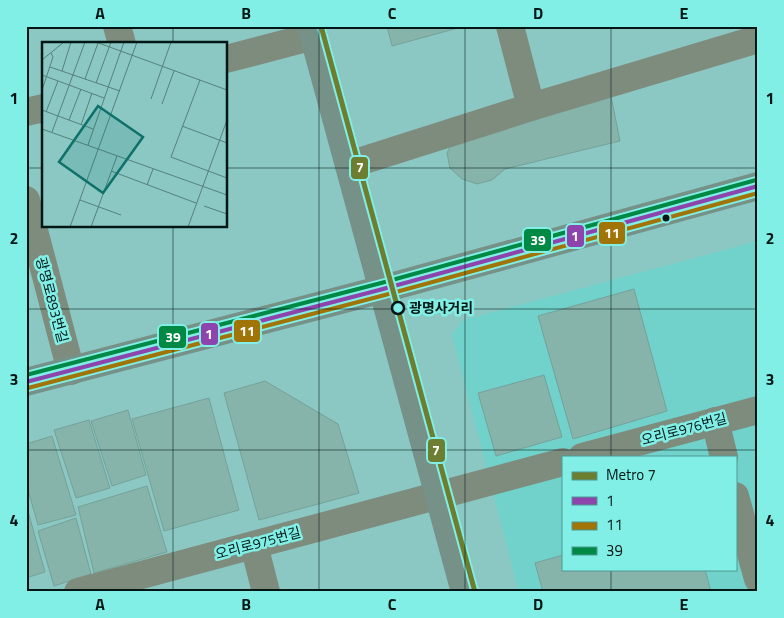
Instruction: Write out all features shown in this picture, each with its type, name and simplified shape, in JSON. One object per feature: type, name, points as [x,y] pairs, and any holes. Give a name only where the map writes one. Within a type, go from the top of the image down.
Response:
[{"type":"main road","points":[[312,31],[465,592]]},
{"type":"main road","points":[[26,382],[383,289],[758,186]]},
{"type":"street","points":[[118,26],[122,42]]},
{"type":"street","points":[[510,26],[531,107]]},
{"type":"street","points":[[228,58],[312,31]]},
{"type":"street","points":[[349,165],[531,107],[758,39]]},
{"type":"street","points":[[26,112],[42,108]]},
{"type":"street","name":"광명로893번길","points":[[26,200],[71,371]]},
{"type":"street","name":"오리로976번길","points":[[586,456],[758,410]]},
{"type":"street","points":[[715,421],[724,456]]},
{"type":"street","points":[[439,495],[562,462]]},
{"type":"street","name":"오리로975번길","points":[[78,592],[439,495]]},
{"type":"street","points":[[736,499],[757,572]]},
{"type":"street","points":[[254,545],[266,592]]},
{"type":"shaded area","points":[[758,241],[758,592],[519,592],[452,335],[463,320]]},
{"type":"building","points":[[387,26],[465,26],[392,46]]},
{"type":"building","points":[[610,91],[620,141],[505,169],[492,180],[477,184],[462,179],[450,168],[447,153],[453,141]]},
{"type":"building","points":[[634,289],[667,411],[573,439],[538,316]]},
{"type":"building","points":[[544,375],[562,437],[496,456],[478,393]]},
{"type":"building","points":[[265,381],[338,424],[359,493],[259,520],[224,393]]},
{"type":"building","points":[[209,398],[239,510],[164,531],[132,419]]},
{"type":"building","points":[[128,410],[146,475],[112,486],[91,421]]},
{"type":"building","points":[[89,420],[110,488],[76,498],[54,430]]},
{"type":"building","points":[[52,436],[76,515],[38,525],[26,483],[26,444]]},
{"type":"building","points":[[147,486],[167,552],[94,573],[78,507]]},
{"type":"building","points":[[26,504],[45,572],[26,578]]},
{"type":"building","points":[[76,518],[91,574],[54,586],[38,531]]},
{"type":"building","points":[[562,555],[562,570],[705,570],[711,592],[543,592],[535,563]]},
{"type":"metro line","name":"7","points":[[321,26],[475,592]]},
{"type":"transit line","name":"39","points":[[26,375],[381,283],[756,180]]},
{"type":"transit line","name":"1","points":[[26,382],[383,289],[758,186]]},
{"type":"transit line","name":"11","points":[[28,388],[385,295],[758,193]]},
{"type":"place","name":"광명사거리","points":[[398,308]]}]
